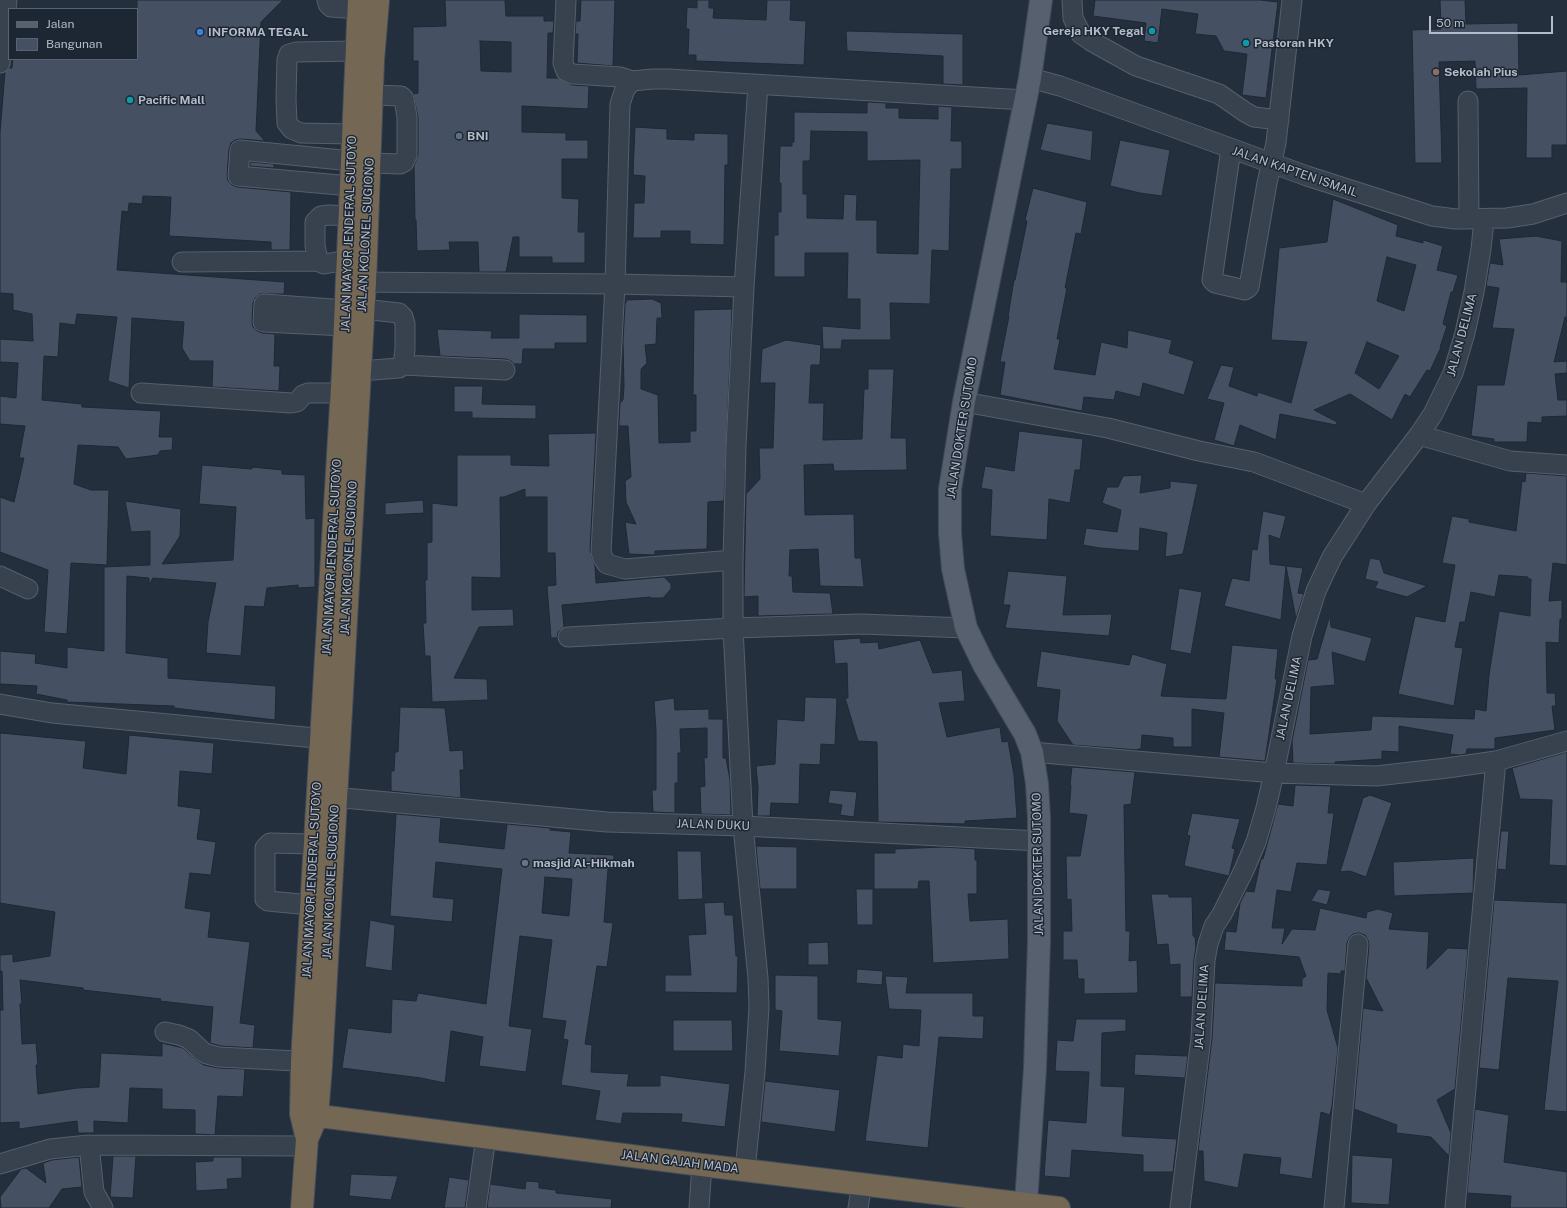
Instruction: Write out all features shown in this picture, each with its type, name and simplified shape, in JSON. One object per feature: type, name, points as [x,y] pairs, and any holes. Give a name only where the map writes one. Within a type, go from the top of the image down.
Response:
[{"type":"highway","name":"JALAN MAYOR JENDERAL SUTOYO","points":[[302,1208],[312,1062],[311,905],[314,844],[326,796],[330,740],[333,556],[342,393],[356,282],[348,260],[349,216],[351,186],[360,162],[353,134],[357,51],[365,3]]},
{"type":"highway","name":"JALAN KOLONEL SUGIONO","points":[[356,282],[360,162],[372,95],[365,3]]},
{"type":"highway","name":"JALAN KOLONEL SUGIONO","points":[[330,740],[359,371],[351,315]]},
{"type":"highway","name":"JALAN KOLONEL SUGIONO","points":[[312,1062],[326,796]]},
{"type":"highway","name":"JALAN GAJAH MADA","points":[[309,1115],[702,1165],[862,1183],[954,1201],[1026,1203],[1059,1208]]},
{"type":"main road","name":"JALAN DOKTER SUTOMO","points":[[1026,1203],[1035,1061],[1039,941],[1040,841],[1037,784],[1032,752],[1025,734],[984,665],[966,628],[953,569],[950,533],[950,489],[964,402],[1030,78],[1041,0]]},
{"type":"street","points":[[327,0],[331,7],[365,3]]},
{"type":"street","points":[[566,0],[563,63],[566,71],[572,74],[620,77],[632,81],[668,79],[1025,100]]},
{"type":"street","points":[[1072,0],[1073,18],[1081,34],[1091,41],[1136,66],[1219,94],[1244,112],[1254,117],[1279,120]]},
{"type":"street","points":[[1231,149],[1212,278],[1216,283],[1241,289],[1248,289],[1279,120],[1292,0]]},
{"type":"street","points":[[0,63],[4,6]]},
{"type":"street","points":[[353,134],[301,133],[292,129],[288,123],[286,99],[289,54],[296,52],[357,51]]},
{"type":"street","name":"JALAN KAPTEN ISMAIL","points":[[1030,78],[1060,86],[1272,164],[1397,206],[1432,216],[1476,219],[1507,218],[1532,214],[1567,203]]},
{"type":"street","points":[[632,81],[625,89],[620,104],[615,284],[601,552],[607,564],[625,569],[733,560]]},
{"type":"street","points":[[745,1170],[755,1072],[759,1007],[743,826],[733,628],[733,560],[736,446],[744,287],[758,85]]},
{"type":"street","points":[[351,186],[238,176],[240,150],[360,162],[400,164],[404,162],[406,155],[407,117],[404,99],[401,96],[372,95]]},
{"type":"street","name":"JALAN DELIMA","points":[[1180,1208],[1201,1038],[1208,944],[1214,926],[1222,914],[1244,870],[1256,842],[1274,773],[1302,636],[1316,591],[1332,557],[1366,504],[1419,435],[1433,414],[1453,373],[1465,334],[1482,249],[1476,219],[1468,101]]},
{"type":"street","points":[[318,261],[315,245],[315,222],[321,216],[349,216]]},
{"type":"street","points":[[182,262],[318,261],[324,264],[348,260]]},
{"type":"street","points":[[356,282],[615,284],[744,287]]},
{"type":"street","points":[[351,315],[399,313],[403,317],[405,334],[403,365]]},
{"type":"street","points":[[359,371],[399,368],[403,365],[504,370]]},
{"type":"street","points":[[141,393],[291,403],[297,402],[303,395],[308,393],[342,393]]},
{"type":"street","points":[[964,402],[1108,428],[1199,451],[1254,462],[1366,504]]},
{"type":"street","points":[[1419,435],[1510,460],[1567,465]]},
{"type":"street","points":[[0,576],[28,589]]},
{"type":"street","points":[[568,637],[733,628],[861,624],[966,628]]},
{"type":"street","points":[[0,704],[52,713],[330,740]]},
{"type":"street","points":[[1032,752],[1274,773],[1376,776],[1496,761],[1567,741]]},
{"type":"street","points":[[1455,1208],[1496,761]]},
{"type":"street","name":"JALAN DUKU","points":[[326,796],[607,822],[743,826],[1040,841]]},
{"type":"street","points":[[311,905],[268,901],[265,899],[265,848],[270,843],[314,844]]},
{"type":"street","points":[[1334,1208],[1358,944]]},
{"type":"street","points":[[165,1032],[189,1039],[203,1052],[213,1056],[312,1062]]},
{"type":"street","points":[[476,1208],[486,1137]]},
{"type":"street","points":[[0,1164],[50,1149],[89,1145],[306,1143]]},
{"type":"street","points":[[89,1145],[94,1192],[103,1208]]},
{"type":"street","points":[[699,1208],[702,1165]]},
{"type":"street","points":[[858,1208],[862,1183]]},
{"type":"building","points":[[137,0],[283,0],[261,22],[256,131],[265,141],[241,139],[235,140],[231,143],[229,149],[227,175],[228,181],[237,187],[291,192],[290,250],[271,250],[271,242],[169,236],[171,197],[143,196],[142,204],[129,203],[128,212],[122,211],[117,270],[285,282],[284,294],[260,294],[255,298],[253,303],[252,321],[253,327],[257,331],[275,334],[274,366],[280,366],[279,391],[212,387],[213,361],[190,361],[182,348],[184,322],[132,318],[129,388],[108,381],[117,317],[77,314],[75,325],[60,323],[58,357],[44,356],[42,400],[82,404],[82,407],[161,411],[159,437],[173,437],[172,450],[160,451],[158,455],[126,459],[118,447],[78,445],[74,484],[91,490],[109,490],[107,565],[71,563],[67,634],[44,632],[48,570],[0,552],[0,497],[14,502],[24,458],[19,458],[25,426],[0,424],[0,396],[16,398],[18,363],[0,362],[0,339],[33,341],[32,314],[13,310],[13,294],[0,293],[0,132],[5,72],[9,68],[12,68],[13,60],[138,60]]},
{"type":"building","points":[[445,0],[505,0],[506,16],[544,16],[544,21],[554,21],[553,33],[548,33],[547,78],[558,78],[572,85],[589,86],[588,109],[522,106],[522,132],[566,133],[566,140],[588,140],[588,159],[562,159],[562,198],[579,199],[578,232],[585,232],[585,263],[552,263],[552,257],[519,257],[519,237],[513,237],[506,272],[479,272],[478,242],[449,242],[450,250],[417,251],[414,166],[418,155],[418,117],[413,94],[418,93],[418,61],[413,61],[413,27],[446,26]],"holes":[[[480,41],[511,42],[511,72],[481,71]]]},
{"type":"building","points":[[581,0],[615,0],[613,66],[577,63],[578,34],[575,34],[576,21],[580,21]]},
{"type":"building","points":[[697,0],[709,0],[709,8],[714,8],[713,18],[766,20],[767,0],[791,0],[790,20],[806,21],[804,65],[696,61],[696,55],[688,55],[689,29],[686,29],[687,7],[697,8]]},
{"type":"building","name":"Pastoran HKY","points":[[1095,0],[1260,0],[1278,2],[1266,98],[1242,95],[1247,54],[1224,51],[1216,36],[1195,34],[1198,14],[1162,9],[1158,43],[1144,41],[1146,23],[1093,16]]},
{"type":"building","points":[[1440,0],[1465,0],[1466,24],[1518,23],[1519,75],[1567,71],[1567,145],[1552,145],[1552,158],[1526,158],[1527,88],[1476,89],[1475,61],[1439,62],[1442,163],[1415,163],[1412,30],[1441,29]]},
{"type":"building","points":[[846,31],[963,34],[963,85],[943,84],[943,56],[847,51]]},
{"type":"building","points":[[867,102],[886,103],[886,108],[899,108],[899,118],[938,119],[938,106],[952,107],[951,141],[962,141],[962,169],[951,169],[949,251],[932,250],[930,304],[890,303],[891,340],[842,340],[841,349],[823,349],[822,326],[860,329],[860,299],[847,299],[848,253],[805,253],[805,277],[774,277],[774,235],[778,235],[778,212],[781,212],[781,183],[779,183],[780,146],[792,146],[792,142],[794,142],[794,112],[867,113]],"holes":[[[811,131],[867,132],[867,161],[920,160],[918,254],[877,253],[877,220],[856,220],[857,195],[844,194],[843,219],[807,218],[807,194],[803,194],[803,161],[810,161]]]},
{"type":"building","points":[[1047,123],[1093,131],[1091,161],[1040,150]]},
{"type":"building","points":[[635,127],[667,129],[667,139],[694,140],[694,133],[728,134],[728,165],[725,165],[724,245],[690,244],[690,231],[661,231],[661,238],[633,238],[634,203],[644,203],[645,176],[633,175]]},
{"type":"building","points":[[1120,140],[1170,150],[1162,196],[1140,193],[1110,186]]},
{"type":"building","points":[[250,162],[274,164],[274,168],[250,166]]},
{"type":"building","points":[[1033,188],[1087,202],[1081,234],[1076,233],[1065,288],[1067,288],[1057,339],[1060,339],[1054,369],[1095,375],[1101,342],[1127,348],[1128,330],[1172,340],[1169,353],[1194,361],[1184,395],[1143,383],[1140,397],[1116,391],[1114,400],[1084,397],[1082,411],[1000,395],[1005,362],[1000,362],[1014,280],[1027,221],[1025,220]]},
{"type":"building","points":[[1333,199],[1398,225],[1396,236],[1423,243],[1423,240],[1443,246],[1437,270],[1458,275],[1453,292],[1451,292],[1443,324],[1447,326],[1441,347],[1430,371],[1427,370],[1410,397],[1405,394],[1392,420],[1350,394],[1314,410],[1337,422],[1336,425],[1280,414],[1276,440],[1240,425],[1234,446],[1214,440],[1224,403],[1207,399],[1221,365],[1234,367],[1229,386],[1257,396],[1258,392],[1291,403],[1307,342],[1271,340],[1279,248],[1327,242]],"holes":[[[1387,257],[1416,265],[1404,311],[1377,301]],[[1367,342],[1399,356],[1379,389],[1355,373]]]},
{"type":"building","points":[[1536,236],[1562,241],[1561,282],[1567,282],[1567,317],[1565,317],[1554,362],[1567,361],[1567,373],[1555,374],[1558,400],[1567,400],[1567,416],[1542,417],[1542,423],[1528,422],[1527,442],[1494,442],[1494,439],[1471,436],[1477,385],[1504,385],[1514,329],[1492,328],[1499,288],[1486,286],[1490,263],[1503,265],[1499,239]]},
{"type":"building","points":[[652,299],[661,303],[662,318],[657,318],[656,344],[645,345],[647,363],[641,369],[641,389],[658,395],[659,443],[690,442],[690,431],[696,431],[696,395],[693,395],[694,310],[732,309],[724,501],[708,502],[707,549],[655,551],[655,555],[629,554],[625,522],[636,524],[626,502],[625,481],[631,477],[628,426],[619,426],[620,403],[623,400],[624,386],[623,341],[625,304],[627,300]]},
{"type":"building","points":[[519,314],[587,315],[587,343],[555,343],[555,349],[523,349],[522,364],[514,364],[506,359],[440,356],[437,329],[492,331],[491,338],[519,338]]},
{"type":"building","points":[[786,340],[821,345],[820,365],[811,365],[809,403],[824,403],[823,440],[862,439],[864,389],[868,389],[868,369],[894,369],[891,438],[906,438],[907,470],[834,471],[833,464],[804,465],[805,515],[854,514],[855,558],[861,558],[864,587],[820,586],[818,549],[790,550],[789,576],[792,576],[793,592],[830,593],[833,614],[758,616],[758,596],[744,597],[746,494],[760,479],[759,448],[773,448],[775,383],[760,383],[762,349]]},
{"type":"building","points":[[454,386],[483,386],[482,404],[536,405],[536,419],[472,418],[472,412],[454,412]]},
{"type":"building","points":[[1019,431],[1083,439],[1080,470],[1075,470],[1070,503],[1049,499],[1047,540],[990,536],[992,490],[981,488],[985,466],[1014,471]]},
{"type":"building","points":[[596,433],[590,551],[595,566],[596,583],[664,577],[671,584],[671,589],[663,598],[650,597],[562,605],[564,627],[558,632],[557,638],[551,638],[547,586],[556,585],[555,553],[547,553],[547,497],[525,497],[525,489],[504,497],[500,497],[501,578],[472,577],[472,610],[513,609],[514,626],[479,627],[454,678],[487,679],[488,700],[432,702],[430,656],[425,656],[423,623],[426,623],[425,580],[427,580],[427,543],[432,542],[432,503],[457,506],[457,455],[511,455],[511,465],[549,466],[548,434]]},
{"type":"building","points":[[202,465],[252,469],[252,467],[282,470],[282,474],[305,475],[306,519],[315,518],[315,587],[298,588],[298,585],[267,588],[264,607],[245,606],[241,656],[206,653],[208,622],[216,583],[153,578],[149,585],[149,578],[127,576],[126,653],[168,658],[168,678],[276,686],[275,720],[174,708],[174,706],[67,702],[67,700],[36,694],[37,686],[0,684],[0,651],[36,654],[35,663],[67,668],[67,647],[104,651],[104,567],[150,565],[150,531],[131,532],[125,501],[181,509],[180,536],[162,564],[233,560],[236,507],[199,504]]},
{"type":"building","points":[[1526,473],[1567,476],[1567,565],[1553,563],[1549,601],[1562,600],[1562,619],[1560,619],[1559,643],[1546,642],[1547,693],[1555,693],[1556,706],[1552,706],[1555,730],[1495,738],[1495,749],[1467,749],[1466,754],[1460,755],[1450,754],[1453,735],[1399,726],[1399,752],[1382,751],[1382,759],[1335,762],[1335,764],[1293,763],[1292,741],[1308,660],[1317,659],[1329,618],[1331,627],[1372,638],[1365,662],[1332,652],[1335,685],[1311,687],[1310,734],[1371,730],[1372,716],[1474,719],[1475,709],[1486,711],[1489,675],[1499,611],[1530,616],[1531,579],[1528,579],[1528,577],[1499,575],[1495,597],[1471,592],[1465,622],[1460,622],[1455,647],[1463,648],[1454,706],[1398,694],[1415,616],[1445,622],[1455,565],[1442,563],[1452,516],[1469,519],[1469,522],[1516,531],[1522,481],[1525,482]]},
{"type":"building","points":[[1142,475],[1140,493],[1170,488],[1170,481],[1198,484],[1183,554],[1165,557],[1167,533],[1140,528],[1139,551],[1083,545],[1086,528],[1117,532],[1121,510],[1102,503],[1107,487],[1118,487],[1123,476]]},
{"type":"building","points":[[423,500],[424,513],[385,515],[385,503]]},
{"type":"building","points":[[1263,511],[1286,516],[1280,539],[1269,535],[1270,564],[1286,566],[1281,620],[1224,606],[1232,578],[1249,581],[1252,549],[1257,550]]},
{"type":"building","points":[[1370,558],[1380,560],[1384,573],[1427,586],[1407,597],[1375,588],[1378,582],[1365,579]]},
{"type":"building","points":[[1286,566],[1303,568],[1298,593],[1304,594],[1296,619]]},
{"type":"building","points":[[1008,571],[1067,576],[1063,615],[1112,614],[1109,636],[1005,628],[1010,605],[1003,605]]},
{"type":"building","points":[[1179,588],[1202,592],[1191,654],[1170,650]]},
{"type":"building","points":[[860,638],[861,643],[878,642],[879,649],[920,640],[933,673],[962,670],[965,701],[939,703],[947,737],[1000,727],[1002,742],[1008,741],[1014,775],[1017,818],[965,821],[965,824],[878,822],[877,742],[858,741],[845,698],[848,698],[847,663],[835,664],[833,640]]},
{"type":"building","points":[[1232,645],[1278,649],[1275,679],[1277,679],[1265,761],[1219,757],[1224,713],[1192,709],[1192,747],[1173,747],[1173,738],[1142,735],[1141,749],[1138,750],[1073,745],[1057,721],[1060,690],[1036,687],[1041,651],[1129,665],[1132,654],[1167,664],[1161,696],[1226,699]]},
{"type":"building","points":[[805,697],[837,698],[835,745],[821,744],[820,765],[800,764],[799,804],[771,803],[770,816],[757,816],[758,788],[756,766],[775,764],[777,719],[804,721]]},
{"type":"building","points":[[674,698],[675,710],[709,709],[709,719],[723,719],[723,758],[726,758],[730,780],[731,815],[701,814],[700,787],[705,786],[704,757],[707,758],[707,728],[680,729],[681,753],[678,753],[678,783],[675,783],[675,813],[653,812],[652,790],[656,790],[656,731],[654,701]]},
{"type":"building","points":[[400,707],[445,708],[450,751],[463,750],[464,770],[460,770],[461,798],[391,791],[391,771],[394,771],[395,752],[398,752]]},
{"type":"building","points":[[0,733],[86,741],[83,768],[126,774],[129,735],[214,743],[212,774],[180,771],[178,806],[201,809],[197,839],[216,842],[211,875],[190,873],[185,908],[211,912],[208,937],[250,942],[240,1023],[255,1025],[253,1048],[221,1046],[210,1043],[213,1007],[160,1001],[161,999],[83,990],[83,988],[20,980],[22,1004],[20,1004],[22,1044],[36,1043],[38,1094],[77,1088],[99,1087],[101,1053],[162,1056],[162,1043],[183,1048],[204,1065],[218,1068],[245,1069],[243,1097],[218,1096],[215,1135],[195,1134],[195,1110],[162,1109],[162,1089],[130,1088],[128,1123],[94,1121],[94,1133],[78,1133],[77,1121],[19,1129],[19,1122],[0,1123],[0,1010],[3,1010],[0,955],[13,954],[13,962],[50,956],[55,912],[0,903]]},
{"type":"building","points":[[1567,752],[1567,866],[1549,865],[1552,800],[1520,799],[1512,768]]},
{"type":"building","points":[[1072,767],[1135,772],[1131,804],[1124,805],[1126,931],[1130,931],[1129,961],[1137,960],[1138,993],[1084,994],[1084,979],[1078,979],[1077,960],[1063,960],[1063,931],[1072,931],[1071,899],[1067,900],[1066,856],[1080,856],[1087,815],[1069,813]]},
{"type":"building","points":[[1295,785],[1331,786],[1328,813],[1334,813],[1327,865],[1297,863],[1291,892],[1277,890],[1272,928],[1285,928],[1282,944],[1292,929],[1315,930],[1320,908],[1366,918],[1367,912],[1378,909],[1393,913],[1389,929],[1429,932],[1427,969],[1448,948],[1468,949],[1455,1089],[1437,1100],[1451,1133],[1449,1156],[1431,1137],[1396,1133],[1397,1125],[1354,1109],[1363,1008],[1383,1011],[1366,978],[1369,945],[1368,940],[1365,935],[1359,933],[1353,934],[1347,943],[1345,971],[1341,971],[1341,974],[1328,973],[1327,1010],[1338,1048],[1332,1106],[1330,1115],[1321,1112],[1312,1179],[1279,1174],[1281,1158],[1244,1154],[1238,1188],[1204,1181],[1203,1151],[1198,1151],[1212,1039],[1215,983],[1302,986],[1302,979],[1306,976],[1299,957],[1224,950],[1226,931],[1236,932],[1240,903],[1246,891],[1254,892],[1261,859],[1263,859],[1278,804],[1293,806]]},
{"type":"building","points":[[830,790],[857,792],[854,817],[840,815],[842,805],[828,803]]},
{"type":"building","points":[[1370,795],[1392,803],[1366,877],[1350,871],[1340,872],[1363,798]]},
{"type":"building","points":[[1192,813],[1240,819],[1232,848],[1235,849],[1229,876],[1184,866],[1190,836],[1187,835]]},
{"type":"building","points":[[396,814],[441,818],[439,842],[504,849],[507,824],[550,828],[550,830],[571,832],[569,853],[614,855],[613,870],[608,869],[604,922],[613,923],[607,967],[597,966],[585,1044],[592,1045],[591,1072],[629,1074],[627,1086],[660,1086],[660,1075],[730,1084],[725,1127],[681,1122],[682,1114],[623,1113],[621,1124],[595,1120],[600,1091],[561,1085],[568,1040],[563,1039],[566,1021],[542,1018],[552,940],[520,936],[509,1026],[532,1029],[526,1072],[479,1066],[483,1037],[451,1031],[445,1083],[421,1078],[342,1068],[348,1028],[391,1033],[392,999],[416,1001],[418,993],[486,1004],[502,869],[436,862],[433,897],[454,899],[452,922],[390,916]],"holes":[[[545,877],[572,879],[569,916],[542,913]]]},
{"type":"building","points":[[1501,831],[1509,831],[1506,870],[1497,869]]},
{"type":"building","points":[[756,846],[797,847],[797,889],[760,889]]},
{"type":"building","points":[[944,847],[975,849],[975,860],[977,860],[977,894],[968,894],[970,921],[1008,919],[1009,959],[933,963],[929,881],[919,881],[918,889],[874,889],[874,853],[895,853],[895,849]]},
{"type":"building","points":[[677,851],[701,851],[703,899],[678,900]]},
{"type":"building","points":[[1474,858],[1473,893],[1394,896],[1393,862]]},
{"type":"building","points":[[856,889],[873,889],[873,925],[857,925]]},
{"type":"building","points":[[1318,889],[1331,891],[1327,905],[1311,901]]},
{"type":"building","points":[[1151,894],[1169,894],[1169,897],[1192,897],[1193,936],[1195,937],[1196,947],[1192,997],[1180,997],[1180,964],[1170,965],[1168,944],[1157,945]]},
{"type":"building","points":[[1494,900],[1567,903],[1567,1112],[1544,1110],[1558,981],[1508,978],[1499,1070],[1479,1068]]},
{"type":"building","points":[[724,902],[725,915],[733,915],[736,956],[738,956],[737,993],[665,992],[665,975],[691,975],[688,935],[706,934],[704,903]]},
{"type":"building","points":[[370,920],[395,925],[392,971],[365,967]]},
{"type":"building","points":[[828,942],[829,965],[808,965],[808,943]]},
{"type":"building","points":[[857,969],[883,971],[882,985],[856,983]]},
{"type":"building","points":[[775,975],[818,976],[818,1019],[842,1021],[839,1056],[779,1051],[782,1011],[775,1010]]},
{"type":"building","points":[[885,976],[908,977],[906,993],[973,993],[973,1016],[984,1016],[983,1039],[939,1037],[928,1148],[865,1141],[877,1055],[902,1058],[903,1044],[919,1046],[921,1010],[889,1009]]},
{"type":"building","points":[[1076,1019],[1126,1019],[1126,1031],[1102,1033],[1101,1086],[1125,1087],[1122,1136],[1177,1139],[1173,1172],[1143,1172],[1143,1155],[1072,1150],[1070,1178],[1044,1176],[1048,1120],[1086,1123],[1089,1072],[1055,1071],[1057,1040],[1073,1041]]},
{"type":"building","points":[[673,1020],[732,1020],[733,1051],[673,1051]]},
{"type":"building","points":[[1135,1054],[1188,1056],[1185,1078],[1134,1075]]},
{"type":"building","points":[[765,1081],[840,1090],[835,1132],[761,1122]]},
{"type":"building","points":[[1475,1109],[1509,1115],[1504,1162],[1567,1172],[1567,1208],[1510,1208],[1511,1196],[1467,1193]]},
{"type":"building","points":[[1352,1155],[1393,1158],[1389,1205],[1351,1203]]},
{"type":"building","points":[[113,1156],[136,1156],[133,1198],[110,1197]]},
{"type":"building","points":[[79,1157],[82,1187],[62,1189],[49,1208],[1,1208],[0,1197],[21,1169],[26,1168],[46,1183],[43,1163],[52,1160]]},
{"type":"building","points":[[213,1157],[242,1157],[242,1178],[227,1179],[228,1189],[196,1191],[195,1162],[213,1161]]},
{"type":"building","points":[[351,1174],[398,1176],[391,1200],[349,1196]]},
{"type":"building","points":[[449,1177],[469,1180],[465,1208],[444,1208]]},
{"type":"building","points":[[526,1181],[539,1182],[539,1188],[556,1190],[556,1193],[612,1199],[611,1208],[487,1208],[490,1184],[525,1189]]},
{"type":"place","name":"Gereja HKY Tegal","points":[[1152,31]]},
{"type":"place","name":"INFORMA TEGAL","points":[[200,32]]},
{"type":"place","name":"Pastoran HKY","points":[[1246,43]]},
{"type":"place","name":"Sekolah Pius","points":[[1436,72]]},
{"type":"place","name":"Pacific Mall","points":[[130,100]]},
{"type":"place","name":"BNI","points":[[459,136]]},
{"type":"place","name":"masjid Al-Hikmah","points":[[525,863]]}]
